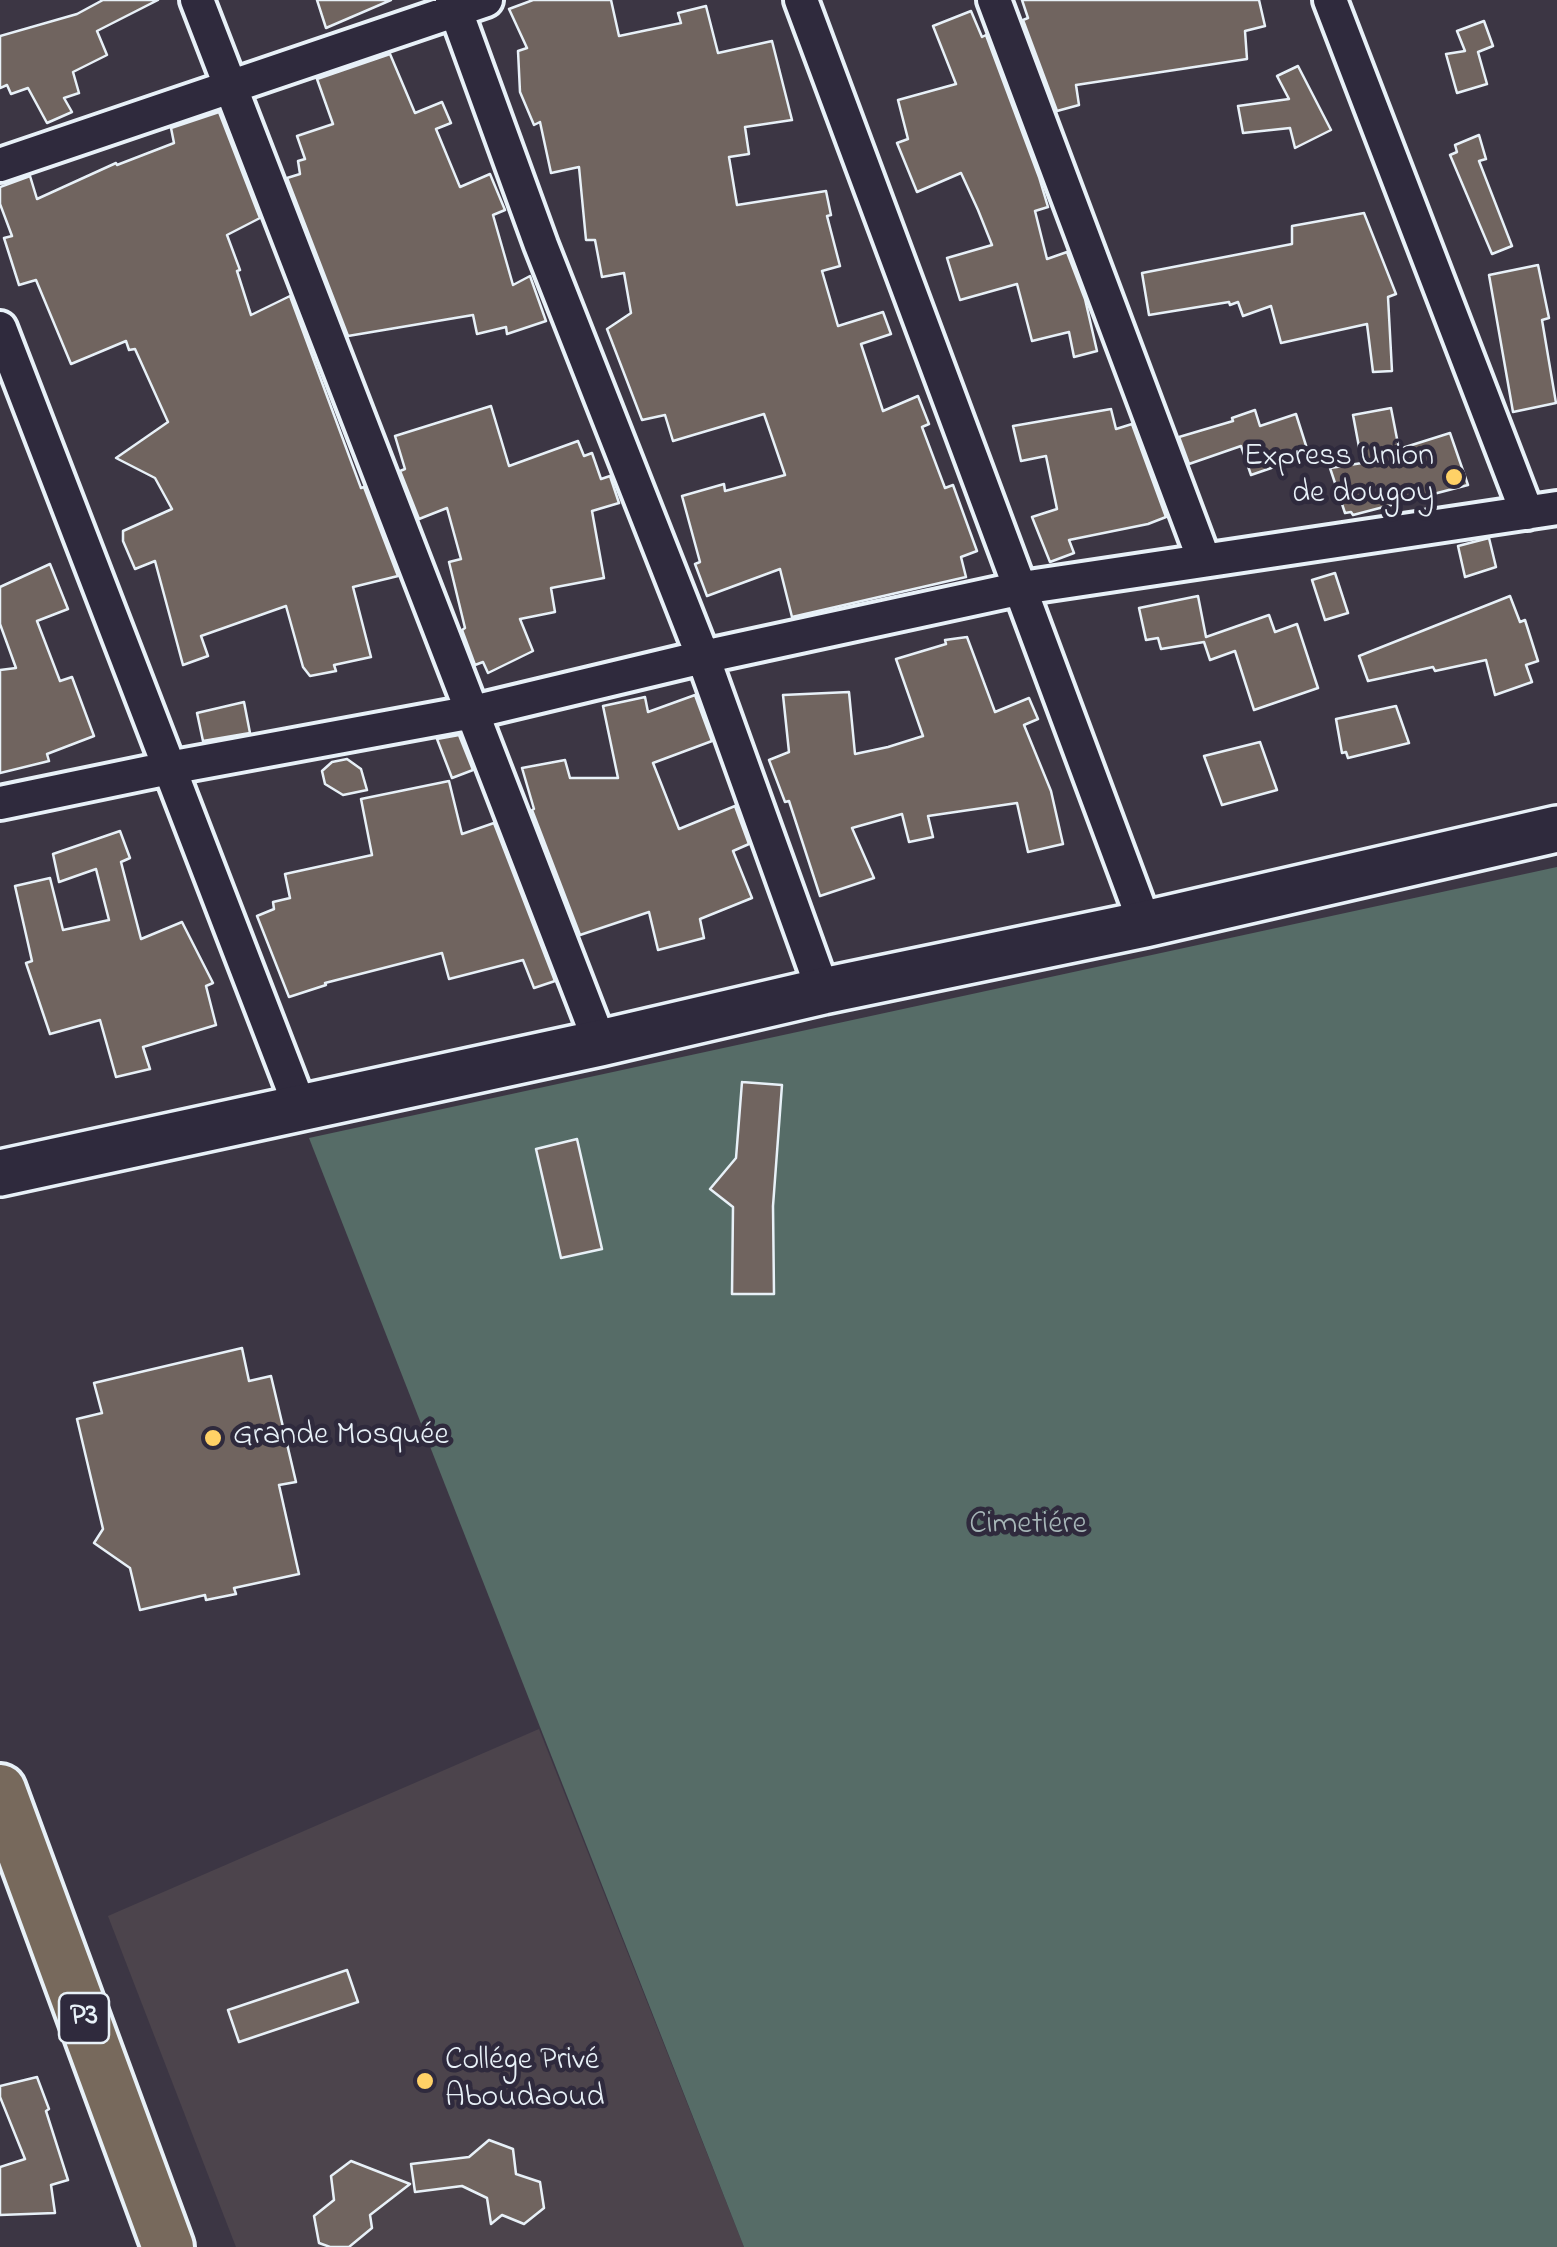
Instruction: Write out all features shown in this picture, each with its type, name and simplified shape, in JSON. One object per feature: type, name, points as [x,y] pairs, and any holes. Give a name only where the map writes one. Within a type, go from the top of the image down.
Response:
[{"type":"main road","points":[[0,1174],[1557,830]]},
{"type":"main road","name":"P3","points":[[0,1790],[168,2247]]},
{"type":"street","points":[[198,0],[600,1043]]},
{"type":"street","points":[[801,0],[1145,924]]},
{"type":"street","points":[[994,0],[1204,560]]},
{"type":"street","points":[[0,804],[169,768],[473,712],[1022,588],[1542,511],[1330,0]]},
{"type":"street","points":[[0,165],[465,4],[541,245],[703,657],[822,990]]},
{"type":"street","points":[[0,328],[300,1107]]},
{"type":"shaded area","name":"Collége Privé Aboudaoud","points":[[539,1729],[744,2247],[236,2247],[108,1916]]},
{"type":"green space","name":"Cimetiére","points":[[1557,867],[1557,2247],[744,2247],[309,1138]]},
{"type":"building","points":[[103,0],[158,0],[97,31],[107,55],[73,72],[79,93],[64,98],[72,112],[47,123],[28,88],[11,94],[7,85],[0,88],[0,36],[77,14]]},
{"type":"building","points":[[317,0],[391,0],[326,28]]},
{"type":"building","points":[[533,0],[611,0],[619,36],[681,23],[678,13],[706,6],[718,53],[772,41],[792,120],[745,127],[749,154],[729,157],[737,205],[826,191],[831,215],[827,216],[840,266],[822,271],[838,326],[883,312],[891,334],[861,344],[883,411],[918,396],[929,424],[922,427],[945,488],[953,485],[977,551],[961,557],[966,577],[792,617],[780,569],[707,596],[695,564],[700,562],[682,496],[724,484],[725,491],[785,475],[764,414],[673,441],[665,415],[642,420],[607,329],[631,313],[624,273],[602,277],[595,240],[586,240],[579,167],[551,173],[540,122],[534,125],[520,92],[518,51],[527,48],[509,9]]},
{"type":"building","points":[[1022,0],[1259,0],[1265,26],[1245,31],[1247,59],[1076,85],[1079,105],[1057,111],[1023,20],[1028,18]]},
{"type":"building","points":[[971,11],[982,37],[986,35],[1039,177],[1048,207],[1035,211],[1047,259],[1067,252],[1085,299],[1097,351],[1074,357],[1069,332],[1032,341],[1017,284],[960,300],[947,258],[992,245],[978,210],[961,173],[917,192],[897,143],[908,139],[898,100],[956,84],[933,26]]},
{"type":"building","points":[[1484,21],[1493,46],[1478,52],[1487,84],[1457,93],[1446,54],[1465,51],[1457,31]]},
{"type":"building","points":[[390,54],[415,113],[442,102],[451,123],[436,129],[460,187],[490,174],[505,210],[493,215],[513,285],[530,276],[546,321],[507,334],[506,327],[477,334],[473,315],[348,336],[287,178],[300,174],[298,161],[305,159],[297,136],[333,124],[317,79]]},
{"type":"building","points":[[1298,66],[1331,130],[1295,148],[1290,128],[1243,133],[1238,106],[1289,99],[1277,76]]},
{"type":"building","points":[[219,112],[260,218],[227,235],[251,315],[290,296],[398,576],[353,587],[371,657],[334,665],[336,671],[310,676],[303,667],[286,606],[201,636],[208,656],[183,665],[155,561],[135,569],[123,541],[123,531],[172,509],[155,478],[116,458],[168,422],[135,349],[129,350],[126,341],[71,364],[36,280],[19,285],[4,238],[12,236],[0,204],[0,187],[30,176],[37,199],[116,163],[174,143],[171,128]]},
{"type":"building","points":[[1479,135],[1486,159],[1479,161],[1512,246],[1492,254],[1450,155],[1457,152],[1455,145]]},
{"type":"building","points":[[1364,213],[1396,294],[1388,297],[1392,371],[1373,372],[1367,324],[1281,343],[1271,306],[1243,316],[1238,302],[1149,315],[1142,273],[1292,244],[1292,226]]},
{"type":"building","points":[[1538,265],[1549,318],[1542,320],[1556,403],[1513,412],[1489,275]]},
{"type":"building","points":[[491,406],[509,466],[578,441],[584,456],[592,453],[601,479],[610,476],[619,503],[592,511],[604,578],[551,588],[555,612],[520,619],[533,651],[488,673],[483,662],[475,665],[462,630],[465,628],[449,562],[461,559],[447,508],[419,519],[400,471],[405,469],[395,436]]},
{"type":"building","points":[[1391,408],[1399,449],[1450,433],[1468,485],[1353,515],[1345,513],[1330,468],[1362,463],[1353,415]]},
{"type":"building","points":[[1111,409],[1116,429],[1132,424],[1166,517],[1069,540],[1074,553],[1050,562],[1032,517],[1057,509],[1046,456],[1021,461],[1013,426]]},
{"type":"building","points":[[1255,410],[1260,426],[1296,414],[1309,455],[1251,475],[1241,446],[1189,464],[1179,437],[1233,421],[1232,418]]},
{"type":"building","points":[[1489,538],[1496,567],[1465,577],[1458,546]]},
{"type":"building","points":[[50,564],[68,609],[37,621],[60,681],[72,677],[94,736],[47,754],[49,761],[0,773],[0,670],[16,668],[0,624],[0,587]]},
{"type":"building","points":[[1335,573],[1348,613],[1325,620],[1312,580]]},
{"type":"building","points":[[1198,596],[1206,637],[1269,615],[1275,632],[1297,624],[1318,688],[1254,710],[1235,651],[1210,660],[1204,642],[1161,649],[1158,638],[1146,640],[1139,608]]},
{"type":"building","points":[[1510,596],[1520,622],[1525,620],[1538,661],[1526,665],[1532,682],[1495,695],[1486,660],[1368,681],[1359,656]]},
{"type":"building","points":[[967,637],[995,712],[1029,698],[1038,719],[1024,725],[1051,791],[1063,844],[1028,852],[1017,803],[928,816],[933,837],[909,842],[902,814],[852,828],[874,878],[820,896],[789,801],[785,802],[769,760],[789,752],[783,695],[849,692],[855,754],[923,736],[896,659],[946,644],[945,640]]},
{"type":"building","points":[[695,695],[712,741],[653,763],[679,829],[735,806],[749,844],[733,851],[752,898],[700,919],[704,938],[658,950],[649,912],[580,935],[532,810],[522,768],[565,760],[570,778],[618,778],[603,706],[645,697],[648,712]]},
{"type":"building","points":[[244,702],[250,733],[203,741],[197,713]]},
{"type":"building","points":[[1396,706],[1409,743],[1348,758],[1346,752],[1342,753],[1336,719]]},
{"type":"building","points":[[459,735],[473,770],[452,778],[437,739]]},
{"type":"building","points":[[1260,742],[1277,790],[1222,805],[1204,756]]},
{"type":"building","points":[[347,759],[361,769],[367,790],[343,795],[325,784],[322,771],[332,762]]},
{"type":"building","points":[[449,781],[462,834],[494,823],[555,981],[534,988],[523,960],[449,979],[442,953],[325,983],[289,997],[257,916],[274,909],[273,902],[290,898],[285,874],[372,855],[361,799]]},
{"type":"building","points":[[120,831],[130,858],[121,862],[141,939],[182,922],[213,983],[206,986],[216,1025],[143,1047],[150,1069],[116,1077],[100,1020],[50,1034],[26,963],[32,961],[15,886],[50,878],[63,930],[109,920],[96,869],[59,882],[53,854]]},
{"type":"building","points":[[742,1082],[782,1085],[773,1206],[774,1294],[732,1294],[733,1207],[710,1189],[736,1158]]},
{"type":"building","points":[[577,1139],[602,1249],[561,1258],[536,1149]]},
{"type":"building","points":[[242,1348],[249,1381],[271,1376],[296,1482],[279,1485],[299,1574],[234,1588],[236,1594],[206,1600],[205,1595],[140,1610],[130,1568],[94,1543],[103,1529],[77,1419],[102,1413],[94,1383]]},
{"type":"building","points":[[347,1970],[358,2002],[239,2042],[228,2010]]},
{"type":"building","points":[[37,2077],[68,2180],[51,2185],[55,2213],[0,2215],[0,2167],[25,2159],[0,2097],[0,2086]]},
{"type":"building","points":[[489,2140],[513,2149],[516,2174],[540,2182],[544,2208],[524,2224],[502,2215],[491,2224],[487,2198],[462,2186],[415,2192],[411,2164],[469,2157]]},
{"type":"building","points":[[351,2161],[410,2184],[370,2215],[372,2228],[349,2247],[330,2247],[319,2243],[314,2216],[334,2200],[331,2176]]},
{"type":"place","name":"Express Union de dougoy","points":[[1454,477]]},
{"type":"place","name":"Grande Mosquée","points":[[213,1438]]},
{"type":"place","name":"Collége Privé Aboudaoud","points":[[425,2081]]}]
